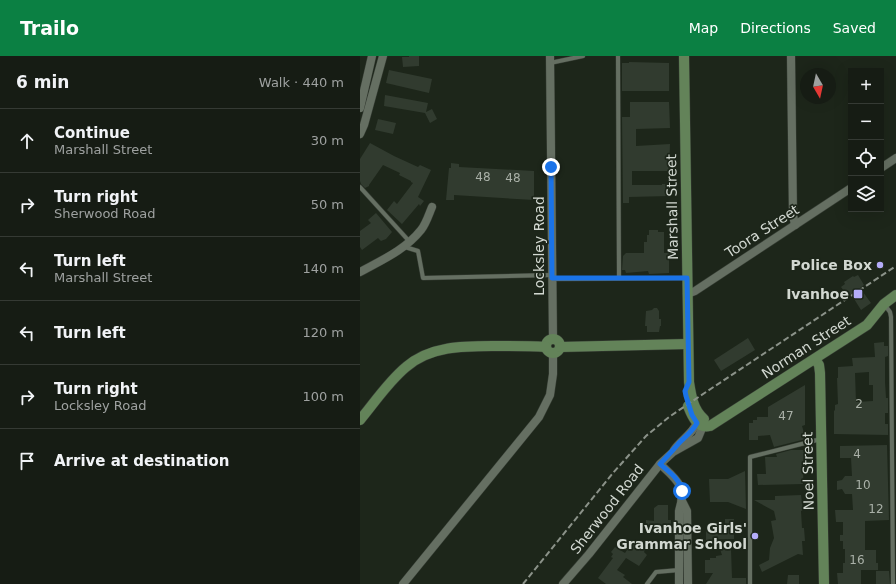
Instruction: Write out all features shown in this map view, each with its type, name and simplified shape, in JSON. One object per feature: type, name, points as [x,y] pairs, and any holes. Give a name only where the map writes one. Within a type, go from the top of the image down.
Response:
[{"type":"street","points":[[360,108],[372,56]]},
{"type":"street","points":[[360,134],[364,126],[383,56]]},
{"type":"street","name":"Marshall Street","points":[[684,56],[687,344],[689,382],[694,405],[701,416],[701,422]]},
{"type":"street","points":[[791,56],[793,215],[795,225]]},
{"type":"street","name":"Locksley Road","points":[[403,584],[538,417],[550,395],[553,374],[553,347],[550,60]]},
{"type":"street","points":[[884,166],[896,158]]},
{"type":"street","name":"Toora Street","points":[[687,294],[695,291],[848,190]]},
{"type":"street","points":[[360,272],[392,256],[407,244],[422,229],[432,207]]},
{"type":"street","name":"Norman Street","points":[[701,422],[710,426],[866,325],[884,304],[896,295]]},
{"type":"street","points":[[360,420],[400,372],[414,360],[427,354],[449,348],[470,346],[553,347],[687,344]]},
{"type":"street","name":"Noel Street","points":[[815,358],[820,370],[824,584]]},
{"type":"street","points":[[691,442],[717,427],[727,414]]},
{"type":"street","name":"Sherwood Road","points":[[673,452],[699,437],[701,422]]},
{"type":"street","name":"Sherwood Road","points":[[563,584],[589,554],[660,464],[701,422]]},
{"type":"street","points":[[660,464],[673,476],[680,485],[682,491],[682,501],[679,511],[679,584]]},
{"type":"street","points":[[682,501],[687,511],[688,584]]},
{"type":"lane","points":[[550,60],[582,56]]},
{"type":"lane","points":[[618,56],[619,278]]},
{"type":"lane","points":[[360,188],[407,244],[418,250],[423,278],[687,278]]},
{"type":"lane","points":[[884,304],[890,312],[891,317],[893,584]]},
{"type":"lane","points":[[750,584],[750,458],[821,438]]},
{"type":"lane","points":[[647,584],[656,572],[679,570]]},
{"type":"building","points":[[419,56],[419,66],[403,67],[402,57]]},
{"type":"building","points":[[622,63],[669,63],[669,91],[622,91]]},
{"type":"building","points":[[389,70],[432,79],[429,93],[386,83]]},
{"type":"building","points":[[385,95],[428,103],[426,112],[432,109],[437,119],[430,123],[425,113],[384,106]]},
{"type":"building","points":[[630,102],[669,102],[670,128],[636,129],[636,146],[670,144],[669,171],[632,171],[632,185],[669,184],[669,196],[629,197],[629,203],[623,203],[622,117],[630,117]]},
{"type":"building","points":[[378,119],[396,123],[393,134],[375,130]]},
{"type":"building","points":[[370,143],[418,167],[420,165],[431,170],[418,197],[424,201],[420,206],[419,204],[402,224],[387,210],[394,201],[397,204],[413,183],[399,175],[400,173],[383,165],[369,186],[365,188],[360,181],[360,159]]},
{"type":"building","points":[[451,163],[459,164],[459,167],[534,171],[534,200],[454,195],[454,200],[446,200],[449,168],[451,168]]},
{"type":"building","points":[[376,213],[392,232],[386,239],[381,241],[378,238],[362,250],[360,247],[360,231],[371,223],[368,220]]},
{"type":"building","points":[[649,230],[664,232],[664,253],[669,253],[669,273],[649,274],[648,271],[626,273],[625,270],[622,270],[623,256],[626,253],[644,253],[644,242],[647,242]]},
{"type":"building","points":[[858,275],[864,285],[860,288],[871,303],[861,310],[851,294],[848,296],[841,287],[845,284],[844,282],[853,276]]},
{"type":"building","points":[[657,308],[659,311],[661,326],[659,332],[647,332],[647,326],[645,326],[646,311]]},
{"type":"building","points":[[748,338],[755,350],[721,371],[714,360]]},
{"type":"building","points":[[884,342],[884,346],[888,346],[888,356],[885,357],[885,382],[886,398],[888,398],[888,413],[885,413],[885,424],[888,424],[888,435],[834,434],[834,411],[835,405],[838,404],[838,367],[853,366],[852,358],[875,357],[874,343]],"holes":[[[869,372],[869,385],[873,385],[873,401],[856,402],[855,373]]]},
{"type":"building","points":[[805,385],[805,425],[802,426],[806,439],[774,447],[770,435],[758,436],[758,440],[749,440],[749,423],[753,423],[753,420],[757,420],[757,417],[768,417],[768,407]]},
{"type":"building","points":[[887,445],[889,520],[865,521],[865,550],[876,550],[876,563],[878,563],[878,570],[861,570],[861,584],[838,584],[837,573],[843,573],[845,549],[843,549],[843,541],[840,541],[840,535],[843,535],[843,522],[836,522],[835,510],[853,510],[852,494],[845,494],[842,489],[837,490],[837,481],[842,480],[845,476],[852,476],[851,458],[840,458],[840,446]]},
{"type":"building","points":[[791,450],[804,450],[803,484],[758,485],[757,474],[766,474],[765,457],[777,457],[776,454]]},
{"type":"building","points":[[745,471],[746,509],[728,502],[710,502],[709,479],[728,479]]},
{"type":"building","points":[[801,495],[803,510],[801,511],[802,528],[804,528],[805,541],[802,541],[803,555],[798,554],[762,572],[759,565],[769,560],[770,548],[774,538],[771,521],[776,520],[774,511],[754,500],[775,500],[775,496]]},
{"type":"building","points":[[658,505],[668,505],[668,520],[671,520],[671,529],[646,529],[646,520],[654,521],[654,508]]},
{"type":"building","points":[[725,519],[734,519],[734,539],[706,540],[706,526],[725,526]]},
{"type":"building","points":[[728,539],[731,549],[732,578],[746,578],[746,584],[706,584],[713,573],[705,573],[705,560],[710,560],[710,558],[716,558],[716,556],[722,555],[720,549]]},
{"type":"building","points":[[635,543],[645,550],[644,552],[647,555],[639,566],[626,558],[617,570],[625,575],[623,577],[632,584],[606,584],[598,578],[613,558],[611,557],[613,554],[611,552],[615,547],[625,553],[631,544]]},
{"type":"building","points":[[876,571],[889,571],[890,584],[876,584]]},
{"type":"building","points":[[788,575],[799,575],[799,584],[787,584]]},
{"type":"railway","points":[[523,584],[613,473],[646,436],[669,417],[896,266]]},
{"type":"place","name":"Police Box","points":[[880,265]]},
{"type":"place","name":"Ivanhoe","points":[[858,294]]},
{"type":"place","name":"Ivanhoe Girls' Grammar School","points":[[755,536]]},
{"type":"route","points":[[551,167],[552,278],[687,278],[687,344],[689,382],[685,394],[692,415],[697,423],[692,431],[660,464],[676,479],[682,491]]}]
